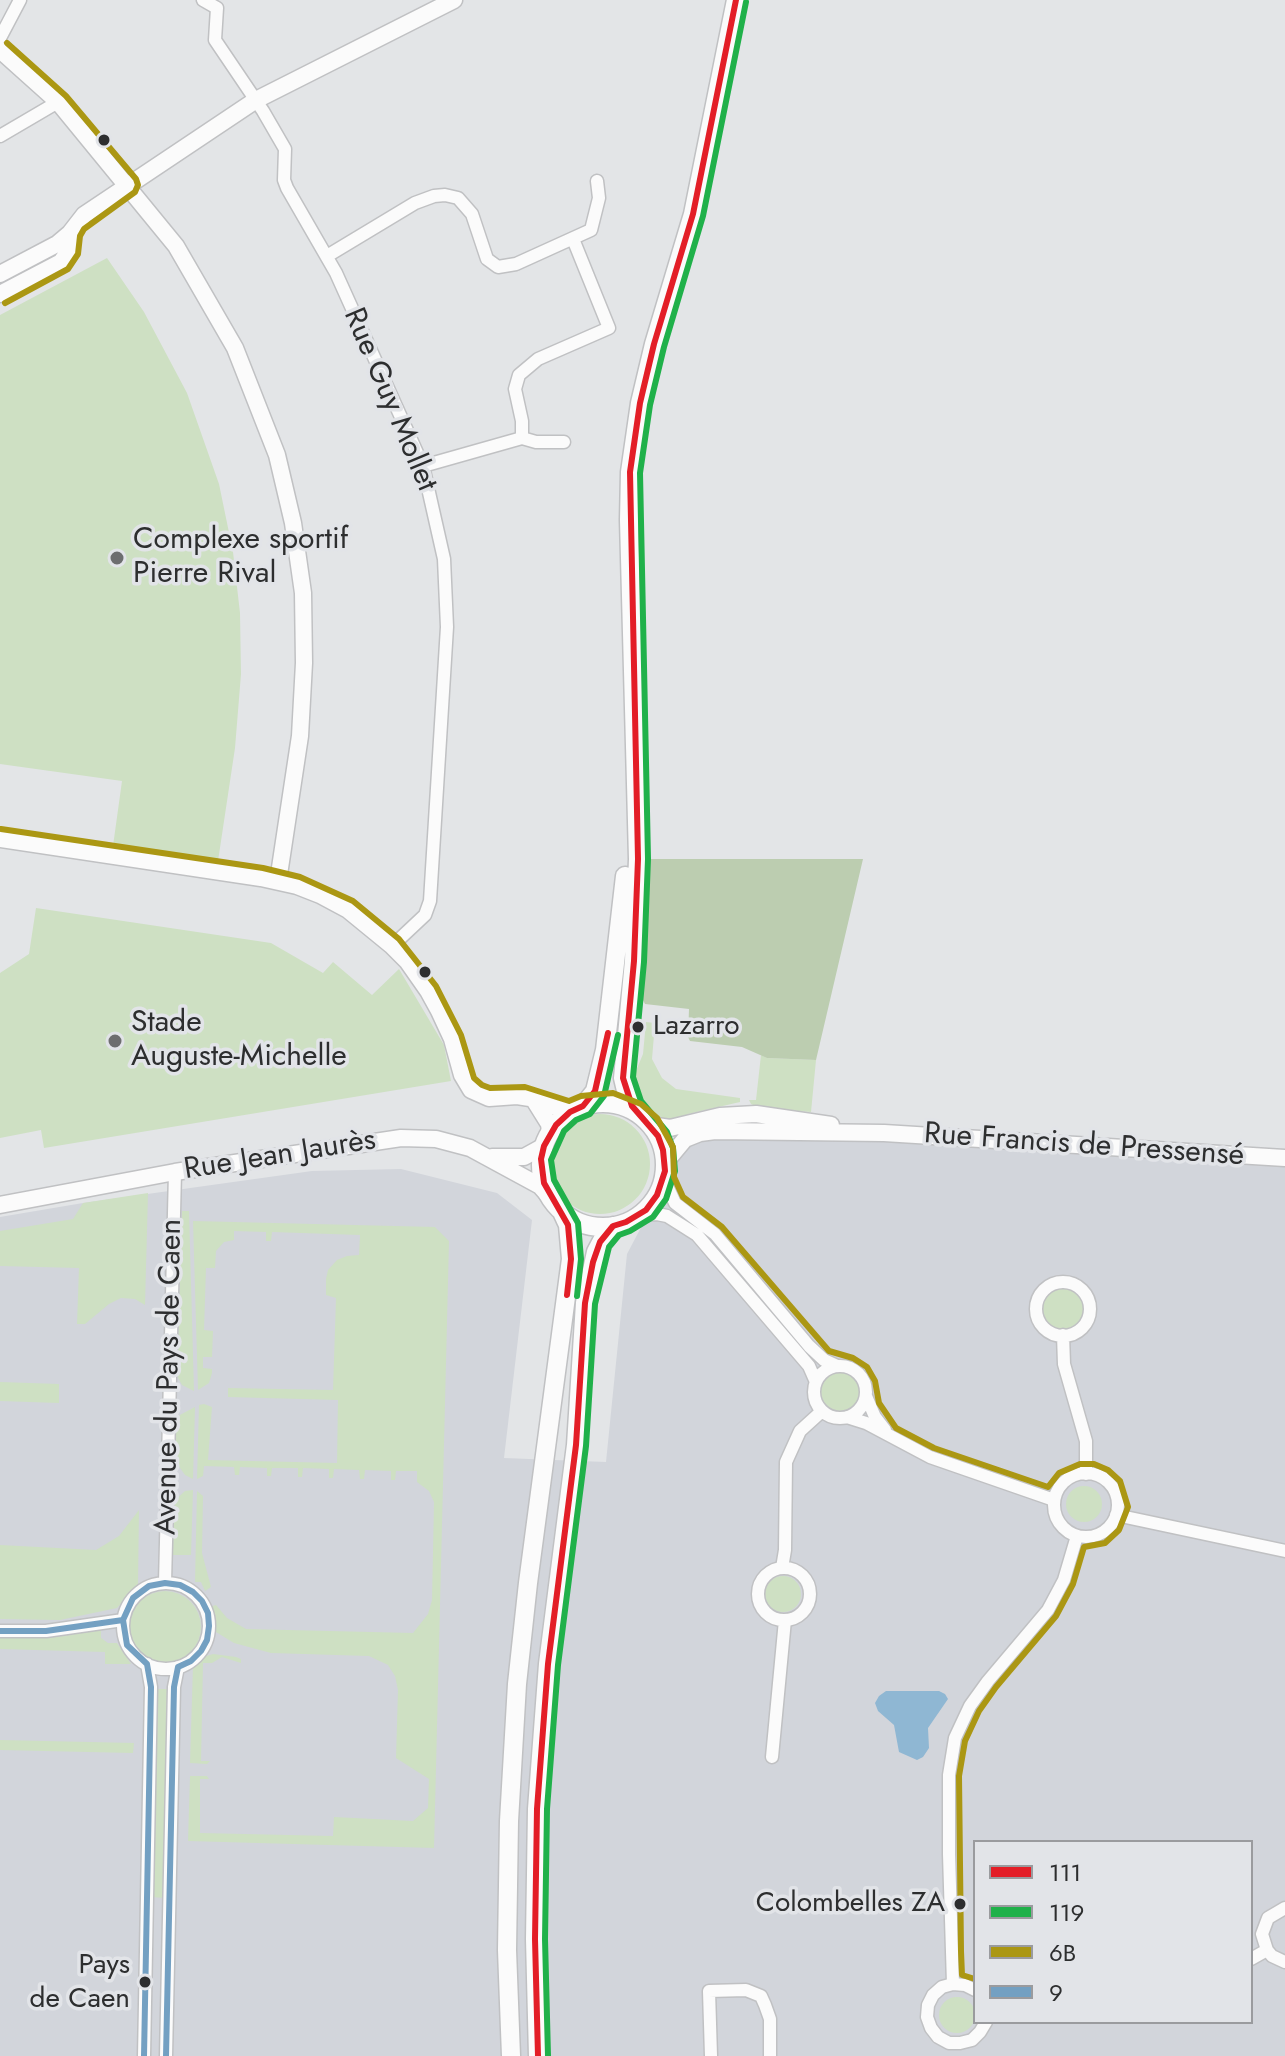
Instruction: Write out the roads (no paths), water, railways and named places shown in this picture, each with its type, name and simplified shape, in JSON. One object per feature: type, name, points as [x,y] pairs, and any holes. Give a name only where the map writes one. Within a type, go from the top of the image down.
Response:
[{"type":"main road","points":[[562,1212],[586,1225],[613,1226],[639,1215],[657,1195],[664,1171],[663,1150],[628,1099],[623,1078],[634,961],[638,859],[630,472],[640,403],[654,344],[693,214],[736,0]]},
{"type":"main road","points":[[511,2056],[507,1936],[509,1821],[517,1684],[571,1259],[568,1225],[548,1195],[541,1171],[547,1139],[595,1091],[605,1050],[636,769]]},
{"type":"main road","points":[[577,1109],[611,1103],[644,1119]]},
{"type":"main road","points":[[538,2056],[535,1939],[537,1809],[548,1664],[578,1430],[585,1303],[596,1252],[613,1226]]},
{"type":"street","points":[[0,38],[20,0]]},
{"type":"street","points":[[203,0],[219,4]]},
{"type":"street","points":[[0,274],[57,244],[84,215],[256,100],[454,0]]},
{"type":"street","name":"Rue Guy Mollet","points":[[219,4],[215,40],[285,149],[284,180],[287,188],[327,256],[423,466],[444,559],[447,627],[429,909],[392,946]]},
{"type":"street","points":[[0,50],[58,102],[176,246],[235,348],[277,455],[293,523],[303,593],[304,663],[300,736],[278,881]]},
{"type":"street","points":[[0,136],[58,102]]},
{"type":"street","points":[[327,256],[400,211],[434,196],[458,198],[472,214],[487,259],[498,267],[516,264],[591,230],[599,198],[597,181]]},
{"type":"street","points":[[0,294],[61,262],[69,251],[70,233]]},
{"type":"street","points":[[522,438],[522,421],[515,389],[519,375],[538,359],[609,328],[573,239]]},
{"type":"street","points":[[423,466],[522,438],[536,442],[564,442]]},
{"type":"street","points":[[0,839],[278,881],[320,895],[348,910],[392,946],[428,991],[452,1039],[462,1075],[471,1090],[489,1098],[517,1096],[577,1109]]},
{"type":"street","points":[[490,1157],[524,1157],[547,1139],[549,1124],[534,1100]]},
{"type":"street","points":[[644,1119],[670,1128],[720,1116],[756,1114],[884,1133]]},
{"type":"street","points":[[884,1133],[700,1133],[685,1139],[664,1171],[675,1203],[715,1234],[809,1346],[824,1360],[849,1367],[860,1374],[875,1417],[889,1436]]},
{"type":"street","name":"Rue Francis de Pressensé","points":[[884,1133],[1285,1158]]},
{"type":"street","name":"Rue Jean Jaurès","points":[[0,1205],[175,1172],[401,1138],[455,1143],[490,1157],[540,1186],[548,1195]]},
{"type":"street","name":"Avenue du Pays de Caen","points":[[165,1583],[175,1172]]},
{"type":"street","points":[[639,1215],[667,1216],[697,1235],[809,1366],[816,1382]]},
{"type":"street","points":[[1066,1282],[1082,1289],[1090,1305],[1086,1323],[1072,1334],[1063,1335],[1043,1326],[1038,1319],[1037,1304],[1044,1289],[1066,1282]]},
{"type":"street","points":[[1063,1335],[1064,1364],[1086,1441],[1086,1474]]},
{"type":"street","points":[[837,1366],[825,1371],[816,1382],[816,1402],[822,1411],[834,1417],[866,1423],[930,1457],[1054,1500]]},
{"type":"street","points":[[847,1417],[862,1406],[866,1396]]},
{"type":"street","points":[[782,1568],[786,1462],[800,1431],[822,1411]]},
{"type":"street","points":[[1086,1474],[1104,1479],[1117,1498],[1116,1515],[1111,1525],[1100,1534],[1089,1537],[1077,1536],[1061,1526],[1056,1517],[1054,1500],[1065,1481],[1086,1474]]},
{"type":"street","points":[[1116,1515],[1285,1551]]},
{"type":"street","points":[[953,1984],[949,1775],[955,1738],[970,1706],[988,1681],[1048,1610],[1064,1580],[1077,1536]]},
{"type":"street","points":[[782,1568],[799,1572],[811,1593],[806,1609],[785,1620],[768,1614],[759,1600],[758,1592],[763,1578],[782,1568]]},
{"type":"street","points":[[165,1583],[180,1585],[193,1592],[208,1613],[207,1640],[201,1651],[191,1661],[178,1667],[162,1669],[147,1664],[127,1645],[123,1620],[133,1598],[149,1586],[165,1583]]},
{"type":"street","points":[[0,1631],[46,1631],[123,1620]]},
{"type":"street","points":[[772,1757],[785,1620]]},
{"type":"street","points":[[144,2056],[151,1687],[147,1664]]},
{"type":"street","points":[[166,2056],[174,1687],[178,1667]]},
{"type":"street","points":[[1285,1908],[1274,1912],[1264,1926],[1263,1942],[1267,1950],[1285,1962]]},
{"type":"street","points":[[1253,1958],[1267,1950]]},
{"type":"street","points":[[973,1989],[953,1984],[942,1987],[933,1995],[927,2017],[938,2037],[962,2050],[985,2024]]},
{"type":"street","points":[[711,2056],[709,1991],[746,1990],[761,1996],[770,2019],[770,2056]]},
{"type":"water","points":[[886,1691],[939,1691],[948,1699],[928,1728],[929,1748],[923,1757],[917,1760],[899,1752],[894,1725],[878,1711],[875,1703]]},
{"type":"place","name":"Complexe sportif Pierre Rival","points":[[117,558]]},
{"type":"place","name":"Lazarro","points":[[638,1027]]},
{"type":"place","name":"Stade Auguste-Michelle","points":[[115,1041]]},
{"type":"place","name":"Colombelles ZA","points":[[960,1904]]},
{"type":"place","name":"Pays de Caen","points":[[145,1982]]}]
